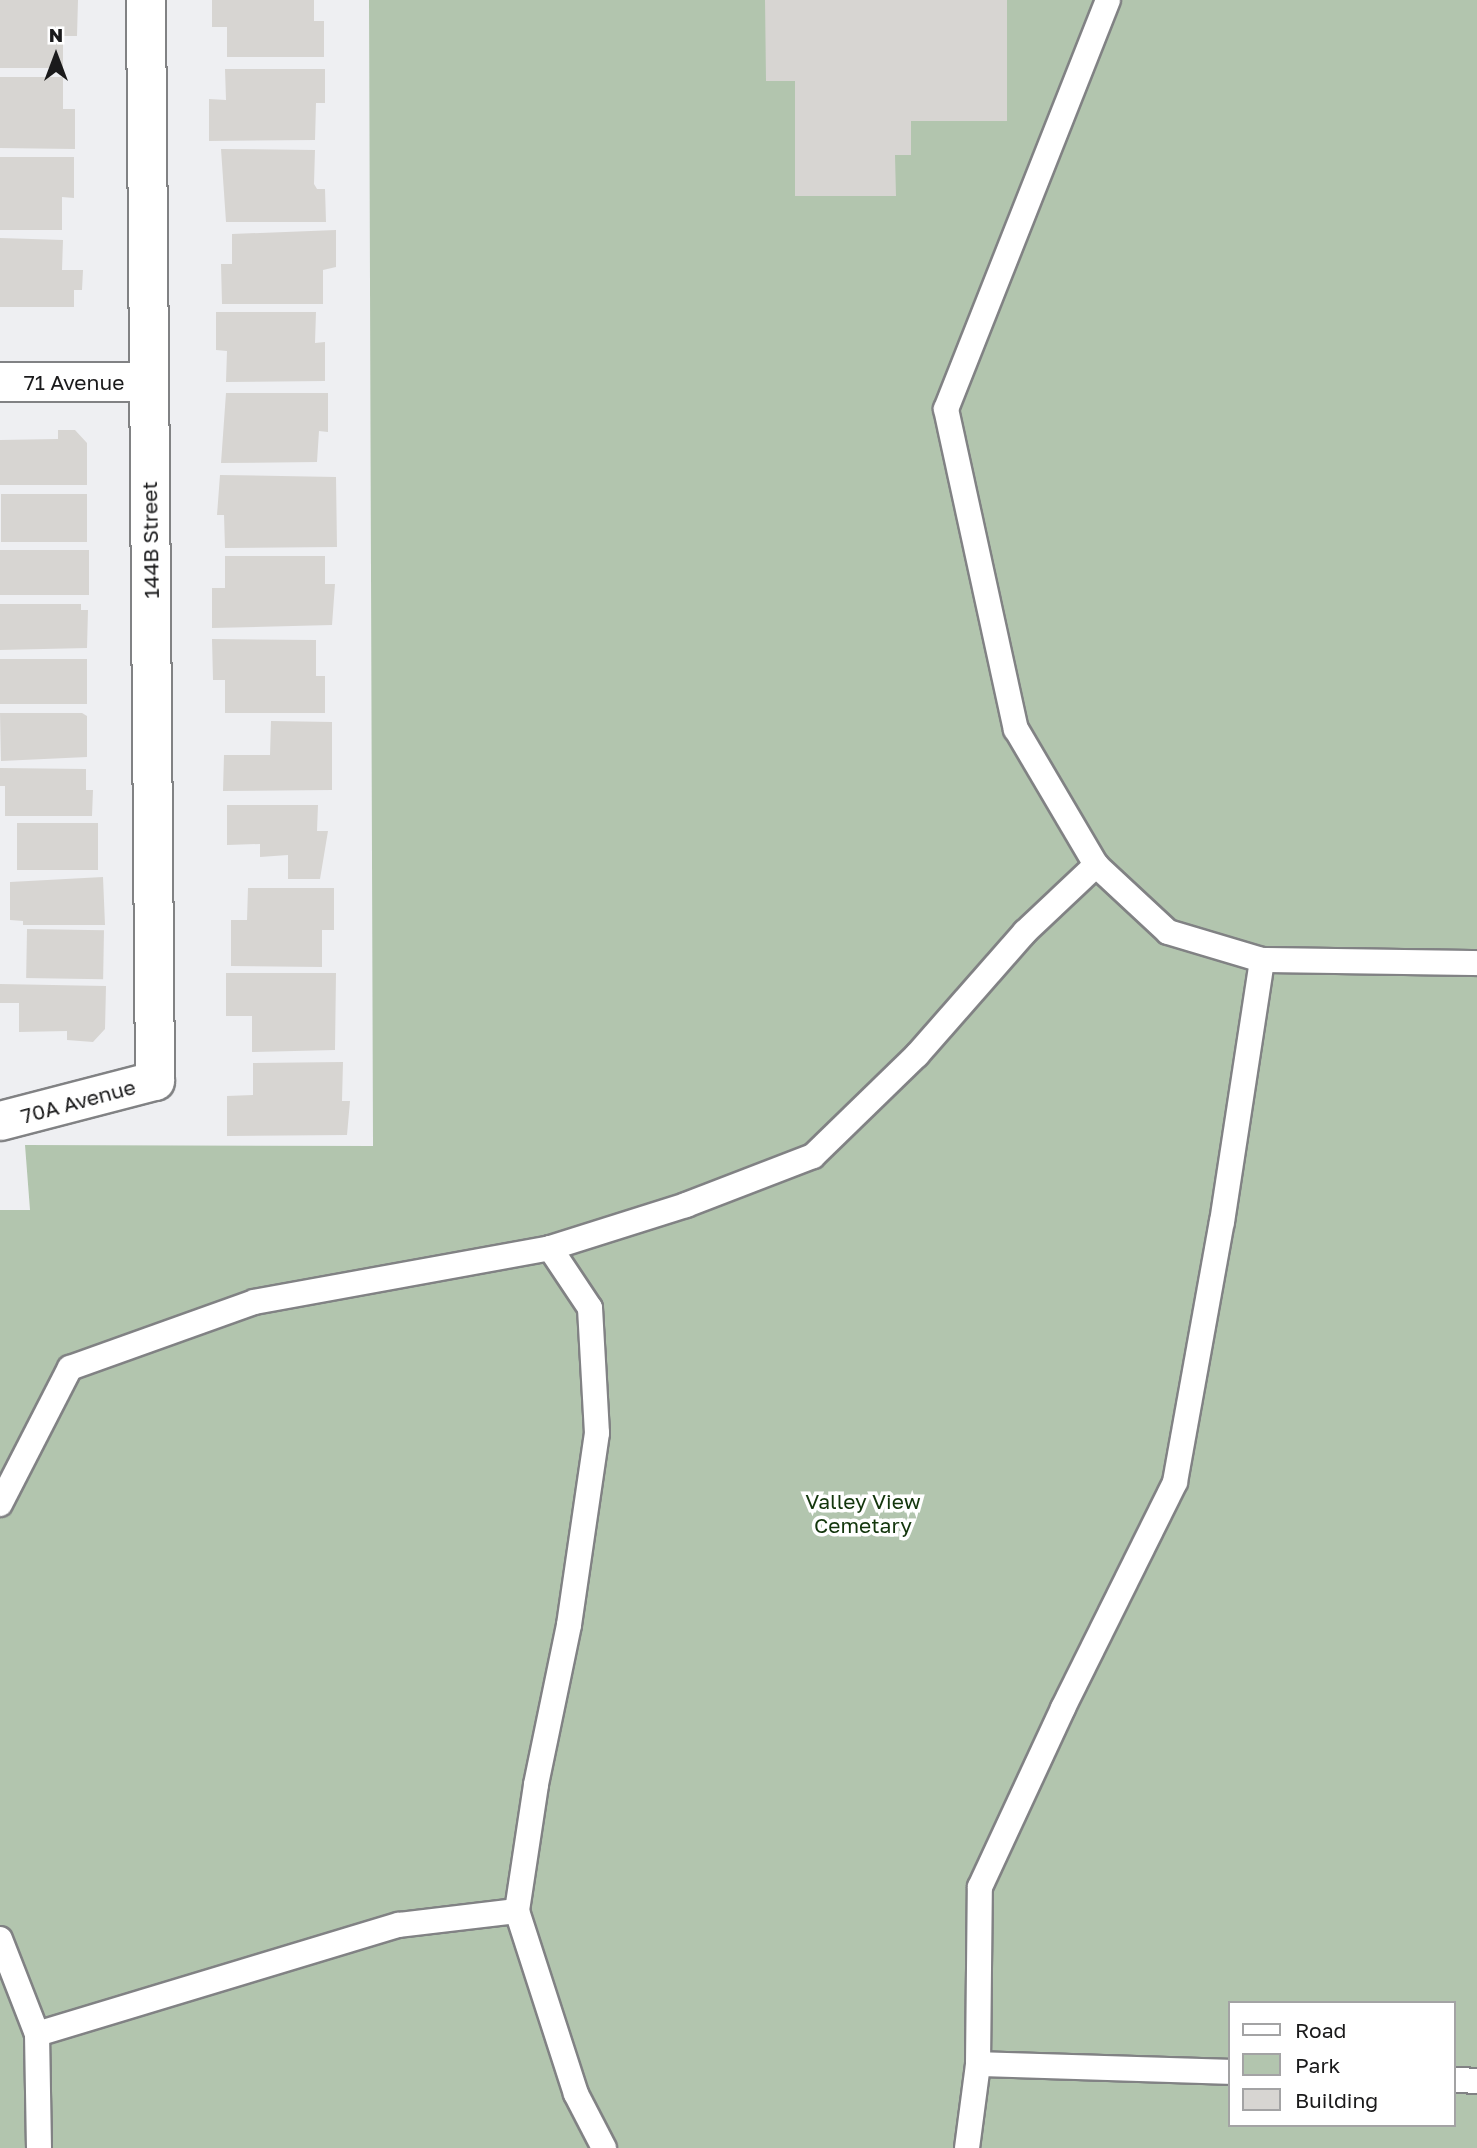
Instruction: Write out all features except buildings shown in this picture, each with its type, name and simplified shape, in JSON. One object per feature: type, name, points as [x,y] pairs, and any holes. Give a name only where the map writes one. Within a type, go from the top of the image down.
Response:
[{"type":"street","name":"144B Street","points":[[146,0],[155,1080]]},
{"type":"street","name":"71 Avenue","points":[[0,382],[148,382]]},
{"type":"street","name":"70A Avenue","points":[[0,1121],[155,1080]]},
{"type":"lane","points":[[1108,0],[946,409],[1016,729],[1096,865],[1168,932],[1262,960],[1477,963]]},
{"type":"lane","points":[[0,1504],[70,1368],[254,1302],[550,1248],[686,1205],[813,1156],[917,1055],[1025,932],[1096,865]]},
{"type":"lane","points":[[967,2148],[978,2064],[980,1887],[1063,1708],[1175,1482],[1222,1222],[1262,960]]},
{"type":"lane","points":[[550,1248],[590,1308],[597,1433],[569,1625],[536,1784],[517,1911],[576,2094],[604,2148]]},
{"type":"lane","points":[[37,2034],[400,1925],[517,1911]]},
{"type":"lane","points":[[0,1939],[37,2034],[39,2148]]},
{"type":"lane","points":[[978,2064],[1228,2072]]},
{"type":"lane","points":[[1456,2080],[1477,2081]]},
{"type":"green space","name":"Valley View Cemetary","points":[[369,0],[1477,0],[1477,2148],[0,2148],[0,1210],[30,1210],[25,1145],[373,1146]]}]
